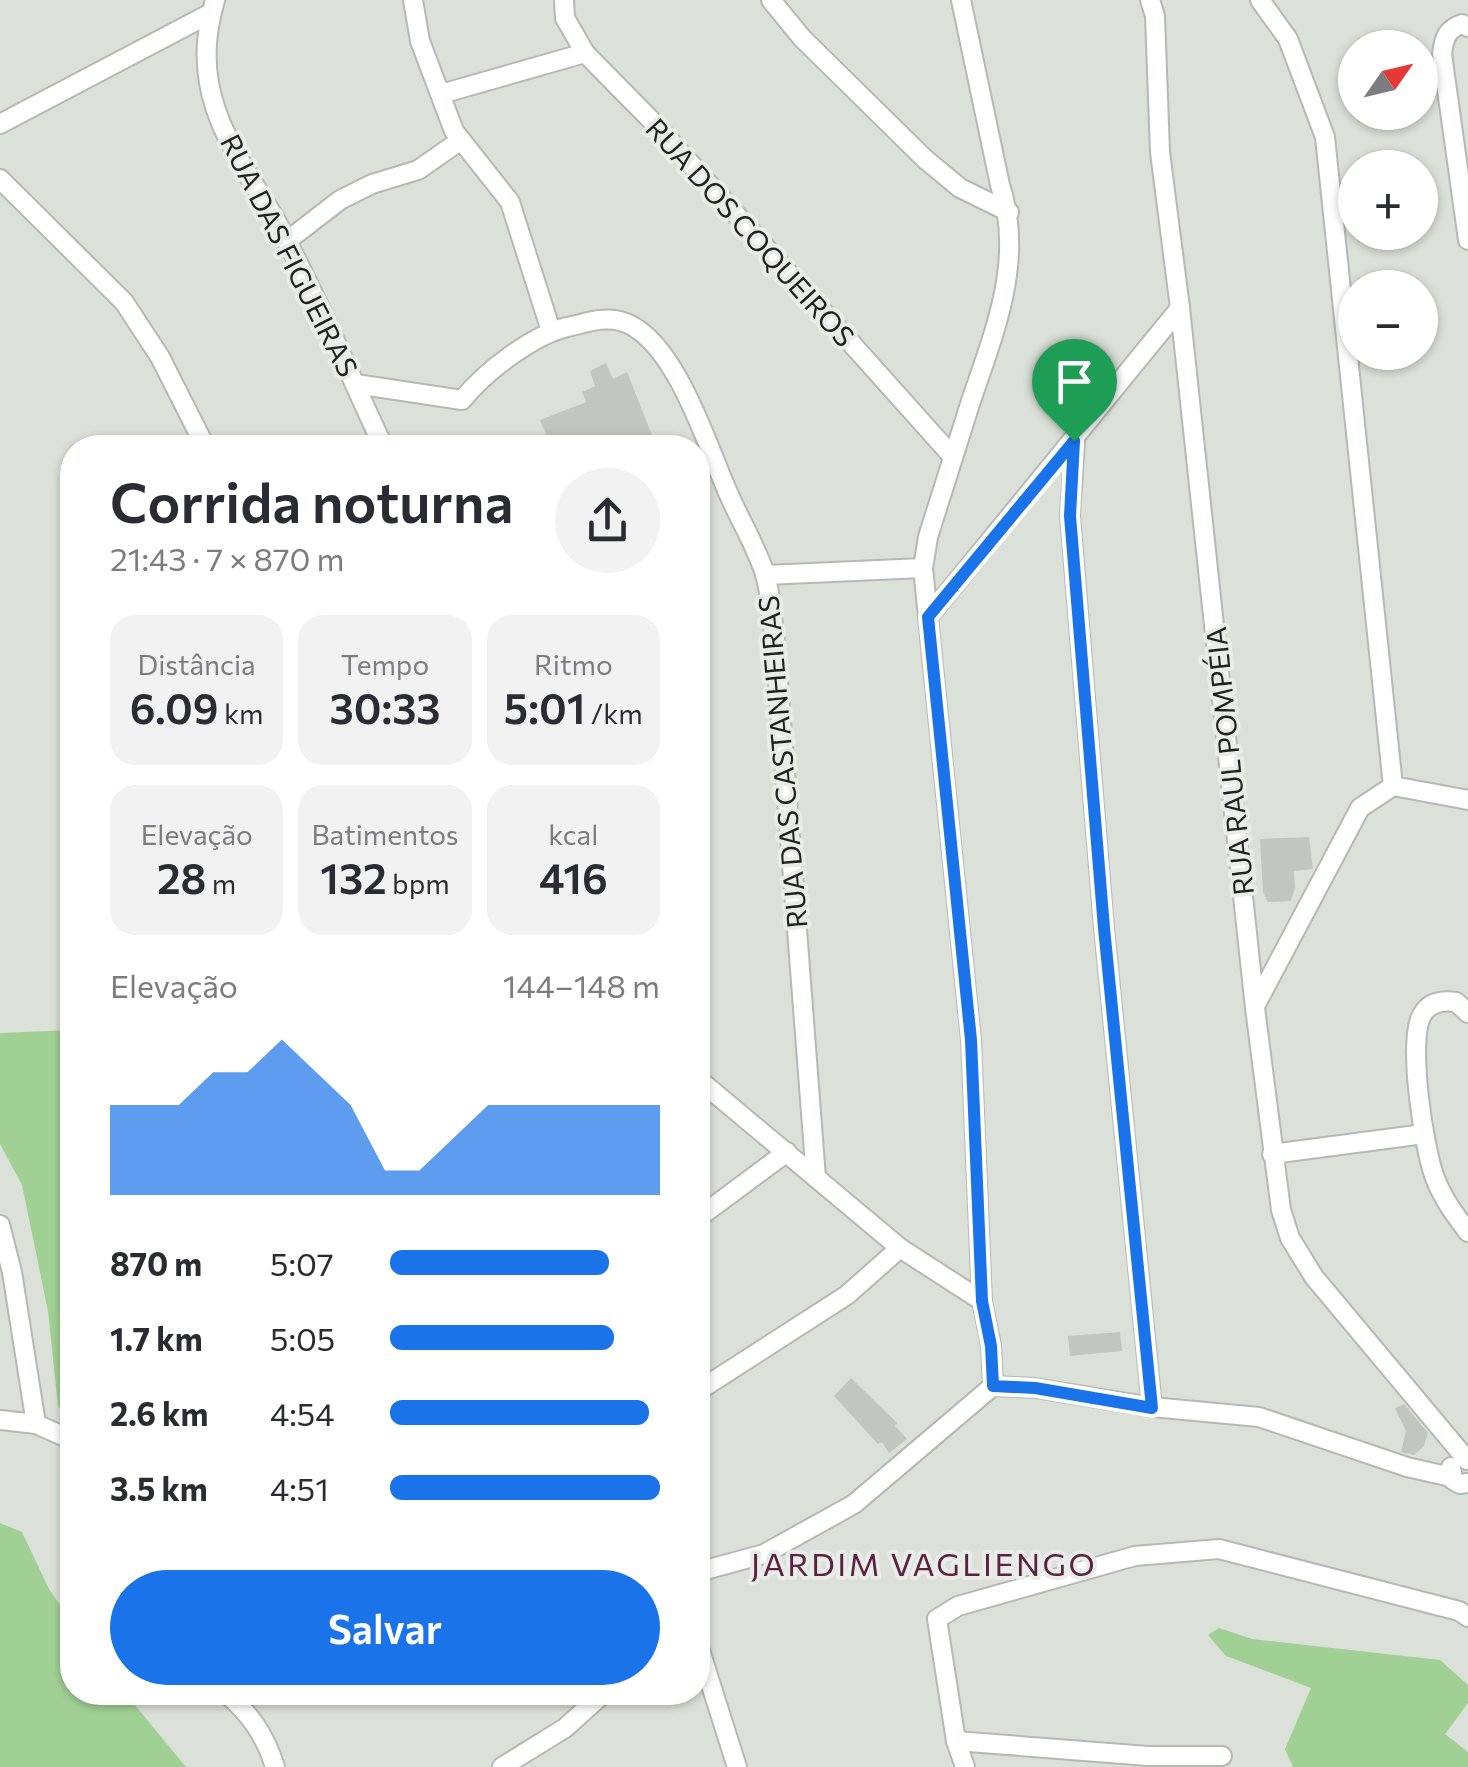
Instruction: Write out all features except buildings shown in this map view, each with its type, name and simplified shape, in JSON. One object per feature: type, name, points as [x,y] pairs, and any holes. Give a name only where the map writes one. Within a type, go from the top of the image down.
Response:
[{"type":"street","points":[[414,0],[420,42],[454,132],[510,202],[550,331]]},
{"type":"street","name":"RUA DOS COQUEIROS","points":[[564,0],[565,18],[584,53],[670,139],[952,457]]},
{"type":"street","points":[[772,0],[802,38],[924,159],[960,188],[1009,212]]},
{"type":"street","points":[[962,0],[1009,212],[1006,298],[952,457],[923,568],[971,1040],[982,1301],[991,1346],[993,1386]]},
{"type":"street","name":"RUA RAUL POMPÉIA","points":[[1150,0],[1156,16],[1160,152],[1254,1008],[1280,1210],[1290,1238],[1314,1277],[1467,1460]]},
{"type":"street","points":[[1260,0],[1288,39],[1325,138],[1393,786]]},
{"type":"street","points":[[0,124],[213,7]]},
{"type":"street","name":"RUA DAS FIGUEIRAS","points":[[213,7],[205,36],[210,86],[233,150],[287,241],[378,435]]},
{"type":"street","points":[[1468,27],[1452,27],[1442,54],[1468,240]]},
{"type":"street","points":[[442,94],[584,53]]},
{"type":"street","points":[[287,241],[340,200],[372,184],[418,170],[461,140]]},
{"type":"street","points":[[0,179],[124,302],[160,357],[199,435]]},
{"type":"street","points":[[928,617],[1180,308]]},
{"type":"street","name":"RUA DAS CASTANHEIRAS","points":[[356,384],[462,400],[479,379],[550,331],[619,320],[635,328],[667,360],[706,435]]},
{"type":"street","points":[[1074,441],[1071,535],[1104,928],[1152,1408]]},
{"type":"street","name":"RUA DAS CASTANHEIRAS","points":[[710,446],[765,575],[775,642],[816,1178]]},
{"type":"street","points":[[765,575],[923,568]]},
{"type":"street","points":[[1254,1008],[1360,808],[1393,786],[1468,800]]},
{"type":"street","points":[[1468,1013],[1456,1002],[1444,1000],[1422,1013],[1417,1027],[1424,1134],[1436,1181],[1468,1232]]},
{"type":"street","points":[[710,1088],[900,1248],[982,1301]]},
{"type":"street","points":[[1272,1154],[1424,1134]]},
{"type":"street","points":[[710,1209],[786,1152]]},
{"type":"street","points":[[0,1225],[12,1272],[36,1424]]},
{"type":"street","points":[[710,1383],[848,1295],[900,1248]]},
{"type":"street","points":[[710,1569],[764,1554],[854,1504],[993,1386],[1035,1388],[1152,1408],[1259,1417],[1406,1468],[1459,1480]]},
{"type":"street","points":[[0,1420],[36,1424],[60,1435]]},
{"type":"street","points":[[1459,1480],[1452,1464],[1467,1460]]},
{"type":"street","points":[[965,1767],[956,1741],[937,1618],[958,1606],[1134,1556],[1219,1549],[1459,1611],[1468,1618]]},
{"type":"street","points":[[710,1682],[737,1767]]},
{"type":"street","points":[[240,1705],[262,1731],[275,1767]]},
{"type":"street","points":[[502,1767],[565,1728],[591,1705]]},
{"type":"street","points":[[956,1741],[1148,1756],[1222,1756]]},
{"type":"street","points":[[1003,1767],[1004,1746]]},
{"type":"green space","points":[[60,1030],[60,1408],[48,1311],[22,1185],[0,1144],[0,1033]]},
{"type":"green space","points":[[0,1523],[22,1532],[60,1605],[60,1705],[135,1705],[186,1767],[0,1767]]},
{"type":"green space","points":[[1219,1628],[1252,1639],[1440,1660],[1468,1685],[1468,1703],[1445,1734],[1468,1752],[1468,1767],[1293,1767],[1285,1749],[1311,1688],[1226,1656],[1208,1635]]},
{"type":"district","name":"JARDIM VAGLIENGO","points":[[924,1563]]},
{"type":"route","points":[[1074,441],[1070,516],[1104,928],[1152,1408],[1035,1388],[993,1386],[991,1346],[982,1301],[971,1040],[928,617],[1074,441]]}]
